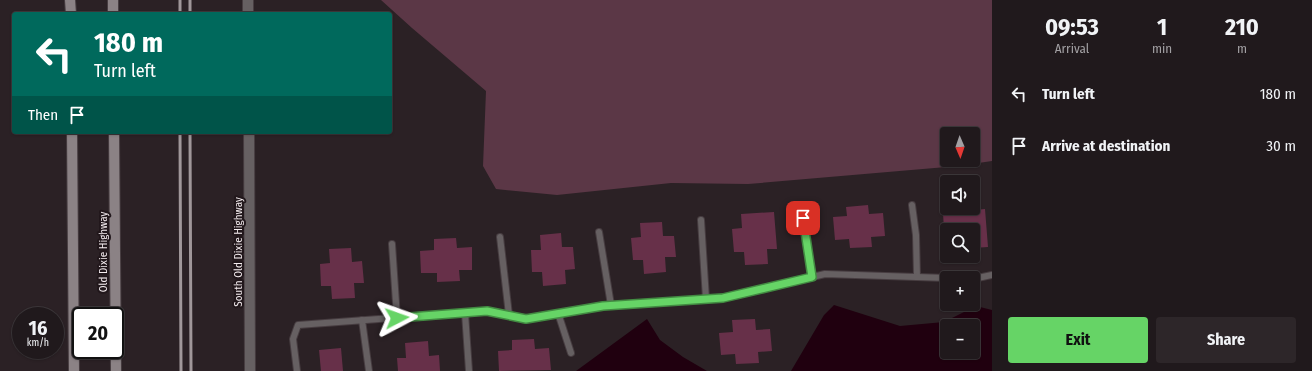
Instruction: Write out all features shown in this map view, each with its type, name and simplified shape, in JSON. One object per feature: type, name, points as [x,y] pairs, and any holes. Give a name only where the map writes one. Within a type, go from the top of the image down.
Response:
[{"type":"main road","points":[[70,0],[70,12]]},
{"type":"main road","points":[[113,0],[113,12]]},
{"type":"main road","points":[[72,134],[74,371]]},
{"type":"main road","name":"Old Dixie Highway","points":[[114,134],[116,371]]},
{"type":"street","points":[[248,0],[248,12]]},
{"type":"street","name":"South Old Dixie Highway","points":[[249,134],[250,371]]},
{"type":"lane","points":[[912,205],[916,235],[917,277]]},
{"type":"lane","points":[[803,218],[812,277]]},
{"type":"lane","points":[[701,220],[706,299]]},
{"type":"lane","points":[[599,232],[611,305]]},
{"type":"lane","points":[[500,237],[509,316]]},
{"type":"lane","points":[[392,244],[397,318]]},
{"type":"lane","points":[[297,371],[293,339],[298,325],[487,311],[526,319],[611,305],[723,298],[825,274],[940,278]]},
{"type":"lane","points":[[980,278],[992,275]]},
{"type":"lane","points":[[465,313],[470,371]]},
{"type":"lane","points":[[558,314],[571,353]]},
{"type":"lane","points":[[362,320],[369,371]]},
{"type":"shaded area","points":[[381,0],[992,0],[992,161],[980,163],[980,127],[940,127],[940,167],[946,167],[748,184],[671,183],[557,195],[496,189],[483,166],[486,91]]},
{"type":"shaded area","points":[[834,305],[900,326],[940,322],[940,359],[980,359],[980,319],[950,319],[966,311],[980,311],[980,307],[992,310],[992,371],[791,371],[824,315]]},
{"type":"shaded area","points":[[647,319],[660,340],[683,357],[707,371],[576,371]]},
{"type":"building","points":[[868,205],[869,214],[883,213],[885,236],[871,237],[872,247],[850,248],[849,239],[835,240],[833,217],[847,216],[846,207]]},
{"type":"building","points":[[985,209],[988,247],[980,248],[980,223],[944,223],[943,215],[980,215],[980,210]]},
{"type":"building","points":[[774,212],[777,249],[767,249],[768,264],[745,265],[744,252],[734,252],[732,229],[742,228],[741,214]]},
{"type":"building","points":[[662,222],[663,236],[674,236],[676,257],[665,257],[666,272],[644,274],[643,260],[633,260],[631,238],[641,237],[640,223]]},
{"type":"building","points":[[561,233],[562,247],[573,247],[575,269],[565,270],[566,284],[543,286],[542,272],[532,272],[531,250],[541,250],[540,235]]},
{"type":"building","points":[[456,238],[457,248],[472,247],[472,270],[459,270],[460,281],[437,282],[437,273],[421,273],[420,251],[434,250],[434,239]]},
{"type":"building","points":[[351,248],[352,262],[362,261],[364,283],[354,283],[355,298],[332,299],[331,286],[321,286],[320,264],[330,263],[329,249]]},
{"type":"building","points":[[755,319],[756,330],[770,329],[772,351],[758,352],[759,363],[736,364],[735,354],[721,355],[719,333],[733,332],[732,320]]},
{"type":"building","points":[[534,339],[535,349],[549,348],[551,370],[499,371],[498,351],[512,350],[512,340]]},
{"type":"building","points":[[428,341],[429,356],[439,355],[440,371],[398,371],[397,358],[406,358],[405,343]]},
{"type":"building","points":[[341,348],[343,371],[321,371],[319,350]]},
{"type":"railway","points":[[180,0],[180,12]]},
{"type":"railway","points":[[190,0],[190,12]]},
{"type":"railway","points":[[180,134],[181,371]]},
{"type":"railway","points":[[190,134],[191,371]]},
{"type":"route","points":[[397,318],[487,311],[526,319],[603,306],[723,298],[812,277],[803,218]]}]
